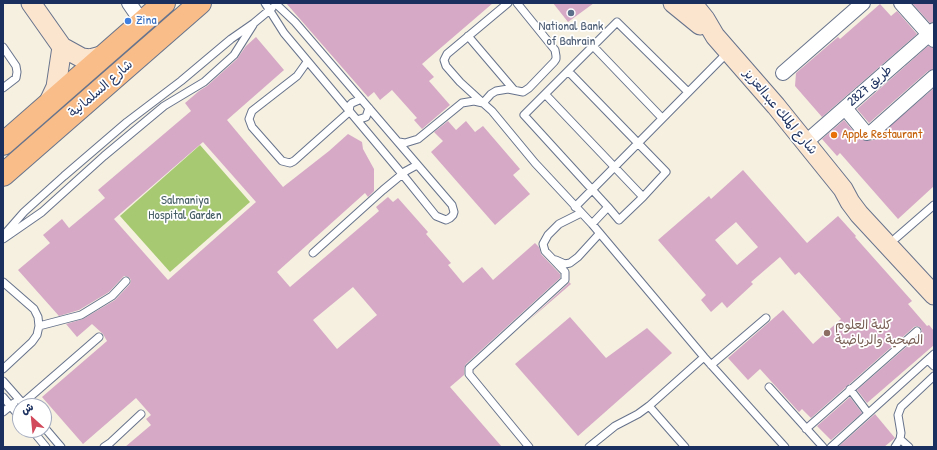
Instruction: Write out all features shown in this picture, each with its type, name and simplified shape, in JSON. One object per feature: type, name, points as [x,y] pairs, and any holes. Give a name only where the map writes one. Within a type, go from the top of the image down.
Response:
[{"type":"main road","name":"شارع السلمانية","points":[[3,144],[164,3]]},
{"type":"main road","name":"شارع السلمانية","points":[[3,175],[200,3]]},
{"type":"street","points":[[31,3],[62,47],[82,58],[90,59],[105,55]]},
{"type":"street","points":[[129,3],[142,22]]},
{"type":"street","name":"شارع الملك عبدالعزيز","points":[[673,3],[715,36]]},
{"type":"street","name":"شارع الملك عبدالعزيز","points":[[692,3],[705,19],[715,36],[806,142],[843,189],[859,214],[934,295]]},
{"type":"street","points":[[783,73],[863,3]]},
{"type":"street","points":[[901,3],[932,35]]},
{"type":"street","name":"طريق 2827","points":[[806,142],[844,108],[932,35]]},
{"type":"street","points":[[47,106],[56,87],[62,47]]},
{"type":"street","points":[[844,108],[864,131],[867,133],[872,132],[934,77]]},
{"type":"street","name":"شارع الملك عبدالعزيز","points":[[843,189],[861,203],[934,278]]},
{"type":"lane","points":[[3,237],[24,212],[127,122],[167,90],[181,81],[231,39],[254,23],[269,10],[276,4],[295,22],[452,205],[454,212],[450,218],[446,220],[436,216],[280,29],[269,10],[265,3]]},
{"type":"lane","points":[[508,3],[445,56],[444,63],[460,82],[492,111],[535,163],[592,224],[704,357],[784,447]]},
{"type":"lane","points":[[483,104],[490,94],[496,91],[508,89],[523,92],[529,88],[554,62],[556,56],[554,50],[517,3]]},
{"type":"lane","points":[[568,71],[666,172],[619,220],[524,115],[568,71],[593,46],[617,22],[688,92]]},
{"type":"lane","points":[[3,237],[42,212],[104,156],[164,106],[204,82],[234,55],[254,23]]},
{"type":"lane","points":[[468,36],[514,90]]},
{"type":"lane","points":[[593,46],[662,118]]},
{"type":"lane","points":[[3,47],[16,66],[17,72],[16,78],[3,88]]},
{"type":"lane","points":[[575,207],[728,51]]},
{"type":"lane","points":[[307,62],[297,76],[252,111],[249,118],[252,127],[278,159],[286,163],[294,161],[349,112],[352,102],[362,100]]},
{"type":"lane","points":[[545,94],[643,197]]},
{"type":"lane","points":[[399,142],[418,139],[462,103],[474,101],[483,104]]},
{"type":"lane","points":[[356,120],[366,117],[369,108]]},
{"type":"lane","points":[[313,253],[383,190],[417,165]]},
{"type":"lane","points":[[896,238],[934,205]]},
{"type":"lane","points":[[592,224],[608,207]]},
{"type":"lane","points":[[529,447],[468,371],[471,365],[565,280],[565,272],[543,247],[544,240],[559,224],[581,213]]},
{"type":"lane","points":[[547,253],[559,262],[565,264],[570,263],[578,257],[599,234]]},
{"type":"lane","points":[[39,326],[81,315],[112,296],[126,281]]},
{"type":"lane","points":[[3,282],[34,309],[38,317],[39,326],[37,335],[32,342],[3,369]]},
{"type":"lane","points":[[711,365],[766,318]]},
{"type":"lane","points":[[806,429],[916,331]]},
{"type":"lane","points":[[28,398],[99,337]]},
{"type":"lane","points":[[831,447],[934,354]]},
{"type":"lane","points":[[589,447],[615,426],[638,414],[649,406],[704,357]]},
{"type":"lane","points":[[928,360],[934,366]]},
{"type":"lane","points":[[895,447],[900,439],[901,433],[898,415],[901,407],[934,376]]},
{"type":"lane","points":[[3,381],[18,398]]},
{"type":"lane","points":[[768,387],[823,447]]},
{"type":"lane","points":[[850,389],[868,413]]},
{"type":"lane","points":[[3,398],[10,406],[3,412]]},
{"type":"lane","points":[[649,406],[685,447]]},
{"type":"lane","points":[[104,447],[141,414]]},
{"type":"lane","points":[[52,436],[61,447]]},
{"type":"lane","points":[[900,439],[909,447]]},
{"type":"green space","name":"Salmaniya Hospital Garden","points":[[200,145],[250,202],[170,272],[120,216]]},
{"type":"building","points":[[286,3],[493,3],[422,64],[434,77],[429,81],[450,105],[422,129],[414,120],[417,118],[392,90],[380,100],[374,92],[368,97]]},
{"type":"building","name":"National Bank of Bahrain","points":[[553,3],[594,3],[568,22]]},
{"type":"building","points":[[912,3],[934,3],[934,22],[930,23]]},
{"type":"building","points":[[880,4],[891,16],[897,11],[917,34],[822,117],[795,86],[796,73],[838,37],[840,39]]},
{"type":"building","points":[[256,37],[284,70],[227,120],[283,187],[348,134],[362,142],[363,149],[374,169],[374,191],[368,197],[365,193],[277,272],[290,287],[379,211],[376,207],[388,197],[393,202],[398,198],[428,232],[426,234],[451,263],[448,265],[463,283],[482,267],[493,280],[535,243],[539,247],[541,254],[560,274],[560,278],[466,364],[464,368],[464,375],[450,387],[502,447],[125,447],[151,425],[146,419],[151,415],[136,398],[83,444],[52,408],[52,398],[42,397],[107,341],[103,334],[92,324],[77,337],[66,324],[83,319],[115,300],[130,284],[131,280],[129,277],[124,276],[109,292],[79,310],[59,316],[18,270],[50,243],[43,235],[62,219],[69,228],[105,198],[98,190],[191,111],[185,103],[207,86],[237,59],[246,46]],"holes":[[[203,142],[256,202],[168,280],[114,219]],[[353,287],[377,315],[337,349],[313,320]]]},
{"type":"building","points":[[928,46],[934,48],[934,69],[928,71],[869,123],[857,109]]},
{"type":"building","points":[[934,88],[934,186],[898,219],[840,153],[837,156],[822,139],[844,120],[859,138],[866,141],[874,140]]},
{"type":"building","points":[[448,121],[456,130],[466,121],[475,132],[483,126],[520,169],[513,175],[530,194],[495,225],[431,152],[443,141],[434,132]]},
{"type":"building","points":[[743,170],[807,243],[838,216],[912,301],[908,304],[927,326],[929,325],[934,331],[934,345],[867,403],[857,390],[920,335],[922,330],[920,327],[914,327],[811,418],[802,409],[799,412],[760,369],[748,380],[728,358],[783,310],[813,344],[841,319],[799,272],[795,275],[780,257],[751,282],[753,284],[727,308],[722,302],[711,312],[701,300],[706,295],[658,240],[709,196],[711,199]],"holes":[[[736,222],[758,247],[737,265],[715,240]]]},
{"type":"building","points":[[569,282],[571,284],[527,322],[568,284]]},
{"type":"building","points":[[570,317],[606,358],[647,328],[672,353],[578,436],[515,364]]},
{"type":"building","points":[[850,397],[862,413],[831,440],[817,426]]},
{"type":"building","points":[[875,414],[895,438],[884,447],[838,447]]},
{"type":"place","name":"National Bank of Bahrain","points":[[571,13]]},
{"type":"place","name":"Zina","points":[[128,21]]},
{"type":"place","name":"Apple Restaurant","points":[[834,135]]},
{"type":"place","name":"كلية العلوم الصحية والرياضية","points":[[827,333]]}]
